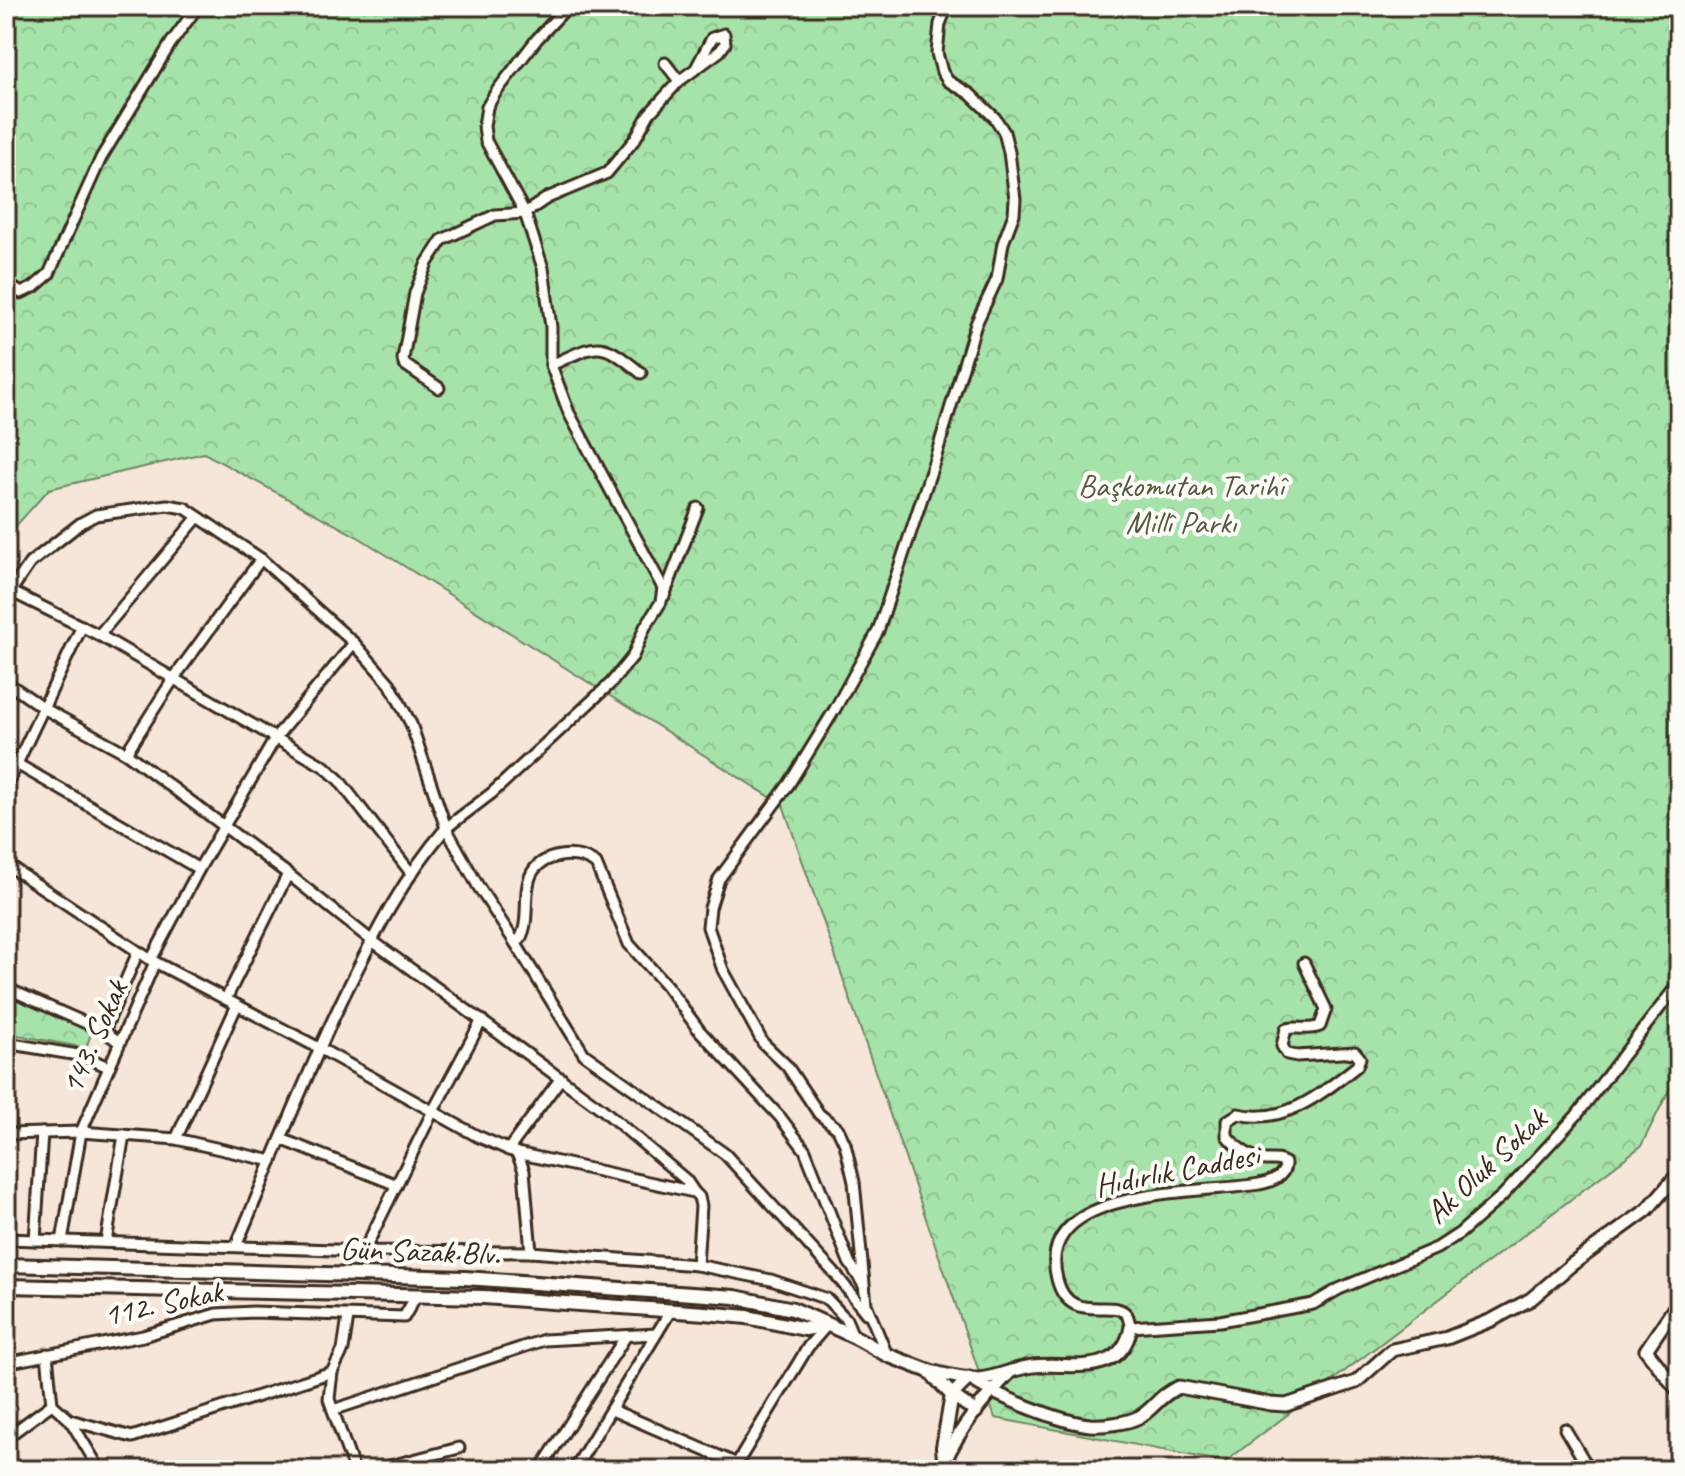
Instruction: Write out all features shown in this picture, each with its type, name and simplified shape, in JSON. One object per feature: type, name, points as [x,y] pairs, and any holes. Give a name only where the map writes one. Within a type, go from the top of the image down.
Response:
[{"type":"main road","name":"Gün Sazak Blv.","points":[[6,1265],[465,1278],[735,1297],[793,1309],[887,1355],[929,1371]]},
{"type":"main road","name":"Gün Sazak Blv.","points":[[6,1286],[416,1296],[671,1310],[747,1317],[805,1329],[827,1325]]},
{"type":"main road","points":[[929,1371],[952,1395],[943,1447],[944,1467]]},
{"type":"street","points":[[6,283],[21,293],[49,274],[101,158],[163,56],[198,6]]},
{"type":"street","points":[[568,6],[537,39],[487,107],[484,126],[486,141],[525,213],[543,268],[551,327],[551,365],[569,413],[663,588],[664,596]]},
{"type":"street","points":[[887,1355],[872,1320],[863,1284],[854,1182],[845,1144],[838,1129],[819,1114],[787,1066],[763,1043],[723,970],[708,927],[719,879],[789,784],[878,631],[976,324],[997,279],[1003,243],[1014,214],[1015,199],[1004,132],[995,118],[970,94],[948,81],[942,72],[937,53],[940,24],[947,6]]},
{"type":"street","points":[[665,63],[679,81]]},
{"type":"street","points":[[439,388],[404,364],[403,359],[415,293],[427,263],[442,240],[495,215],[525,213],[547,198],[607,173],[635,139],[649,114],[697,66]]},
{"type":"street","points":[[551,365],[591,347],[606,348],[619,354],[641,373]]},
{"type":"street","points":[[411,873],[339,780],[325,767],[99,635],[8,594],[30,563],[96,515],[167,505],[185,508],[261,559],[354,643],[390,684],[411,724],[446,828],[478,886],[584,1054],[725,1154],[837,1276],[872,1320]]},
{"type":"street","points":[[236,1246],[319,1048],[371,940],[411,873],[446,828],[492,793],[611,683],[633,656],[645,627],[664,596],[698,508]]},
{"type":"street","points":[[99,635],[198,517]]},
{"type":"street","points":[[126,753],[174,678],[261,559]]},
{"type":"street","points":[[6,787],[82,626]]},
{"type":"street","name":"143. Sokak","points":[[62,1241],[81,1132],[153,961],[199,869],[276,737],[354,643]]},
{"type":"street","points":[[6,682],[45,709],[126,753],[371,940],[561,1078],[686,1180],[699,1197],[701,1206],[697,1265]]},
{"type":"street","points":[[17,764],[199,869]]},
{"type":"street","points":[[516,944],[523,933],[529,880],[534,871],[549,859],[562,856],[588,859],[596,864],[629,944],[659,977],[699,1030],[780,1117],[805,1150],[849,1262],[863,1284]]},
{"type":"street","points":[[6,864],[153,961],[319,1048],[432,1113],[512,1151],[694,1192]]},
{"type":"street","points":[[226,999],[288,874]]},
{"type":"street","points":[[104,1031],[138,952]]},
{"type":"street","name":"Hıdırlık Caddesi","points":[[1131,1327],[1127,1315],[1121,1311],[1088,1309],[1073,1304],[1065,1296],[1057,1282],[1055,1259],[1061,1240],[1071,1225],[1108,1205],[1168,1193],[1262,1184],[1282,1175],[1285,1163],[1278,1159],[1253,1157],[1239,1148],[1227,1136],[1227,1121],[1238,1114],[1257,1118],[1288,1112],[1357,1066],[1360,1058],[1355,1052],[1297,1056],[1287,1054],[1282,1046],[1286,1029],[1297,1026],[1314,1029],[1320,1026],[1326,1009],[1304,963]]},
{"type":"street","name":"Ak Oluk Sokak","points":[[1131,1327],[1220,1321],[1313,1304],[1339,1289],[1437,1248],[1460,1233],[1502,1196],[1576,1116],[1679,983]]},
{"type":"street","points":[[6,988],[104,1031],[119,1042]]},
{"type":"street","points":[[176,1139],[237,1005]]},
{"type":"street","points":[[364,1251],[482,1020]]},
{"type":"street","points":[[6,1043],[84,1056],[108,1067]]},
{"type":"street","points":[[512,1151],[561,1078]]},
{"type":"street","points":[[6,1134],[81,1132],[176,1139],[272,1161]]},
{"type":"street","points":[[35,1240],[42,1133]]},
{"type":"street","points":[[106,1242],[124,1135]]},
{"type":"street","points":[[281,1139],[397,1185]]},
{"type":"street","points":[[512,1151],[524,1171],[531,1252]]},
{"type":"street","points":[[969,1378],[991,1393],[1090,1425],[1111,1424],[1140,1416],[1167,1392],[1179,1387],[1286,1405],[1356,1382],[1392,1350],[1447,1338],[1492,1320],[1531,1299],[1571,1265],[1647,1210],[1679,1173]]},
{"type":"street","points":[[6,1239],[364,1251],[531,1252],[697,1265],[771,1280],[827,1299],[846,1319],[853,1336]]},
{"type":"street","name":"112. Sokak","points":[[6,1363],[143,1336],[216,1314],[253,1312],[404,1317],[416,1296]]},
{"type":"street","points":[[1679,1301],[1646,1350],[1679,1392]]},
{"type":"street","points":[[574,1470],[671,1310]]},
{"type":"street","points":[[348,1317],[343,1350],[332,1372],[329,1399],[354,1470]]},
{"type":"street","points":[[612,1410],[735,1467],[808,1347],[827,1325]]},
{"type":"street","points":[[929,1371],[978,1379],[1034,1366],[1103,1363],[1117,1354],[1128,1341],[1131,1327]]},
{"type":"street","points":[[333,1410],[544,1340],[656,1334]]},
{"type":"street","points":[[540,1470],[626,1336]]},
{"type":"street","points":[[47,1354],[52,1404],[70,1420],[100,1470]]},
{"type":"street","points":[[944,1467],[951,1446],[1012,1370]]},
{"type":"street","points":[[70,1420],[132,1437],[332,1372]]},
{"type":"street","points":[[969,1378],[952,1395],[976,1412]]},
{"type":"street","points":[[6,1438],[52,1404]]},
{"type":"street","points":[[1565,1429],[1584,1468]]},
{"type":"street","points":[[375,1470],[459,1448]]},
{"type":"green space","name":"Başkomutan Tarihî Millî Parkı","points":[[6,6],[1679,6],[1679,1070],[1641,1146],[1225,1462],[995,1418],[783,805],[358,537],[204,453],[49,489],[6,537]]},
{"type":"green space","points":[[6,993],[92,1031],[86,1048],[6,1033]]}]
